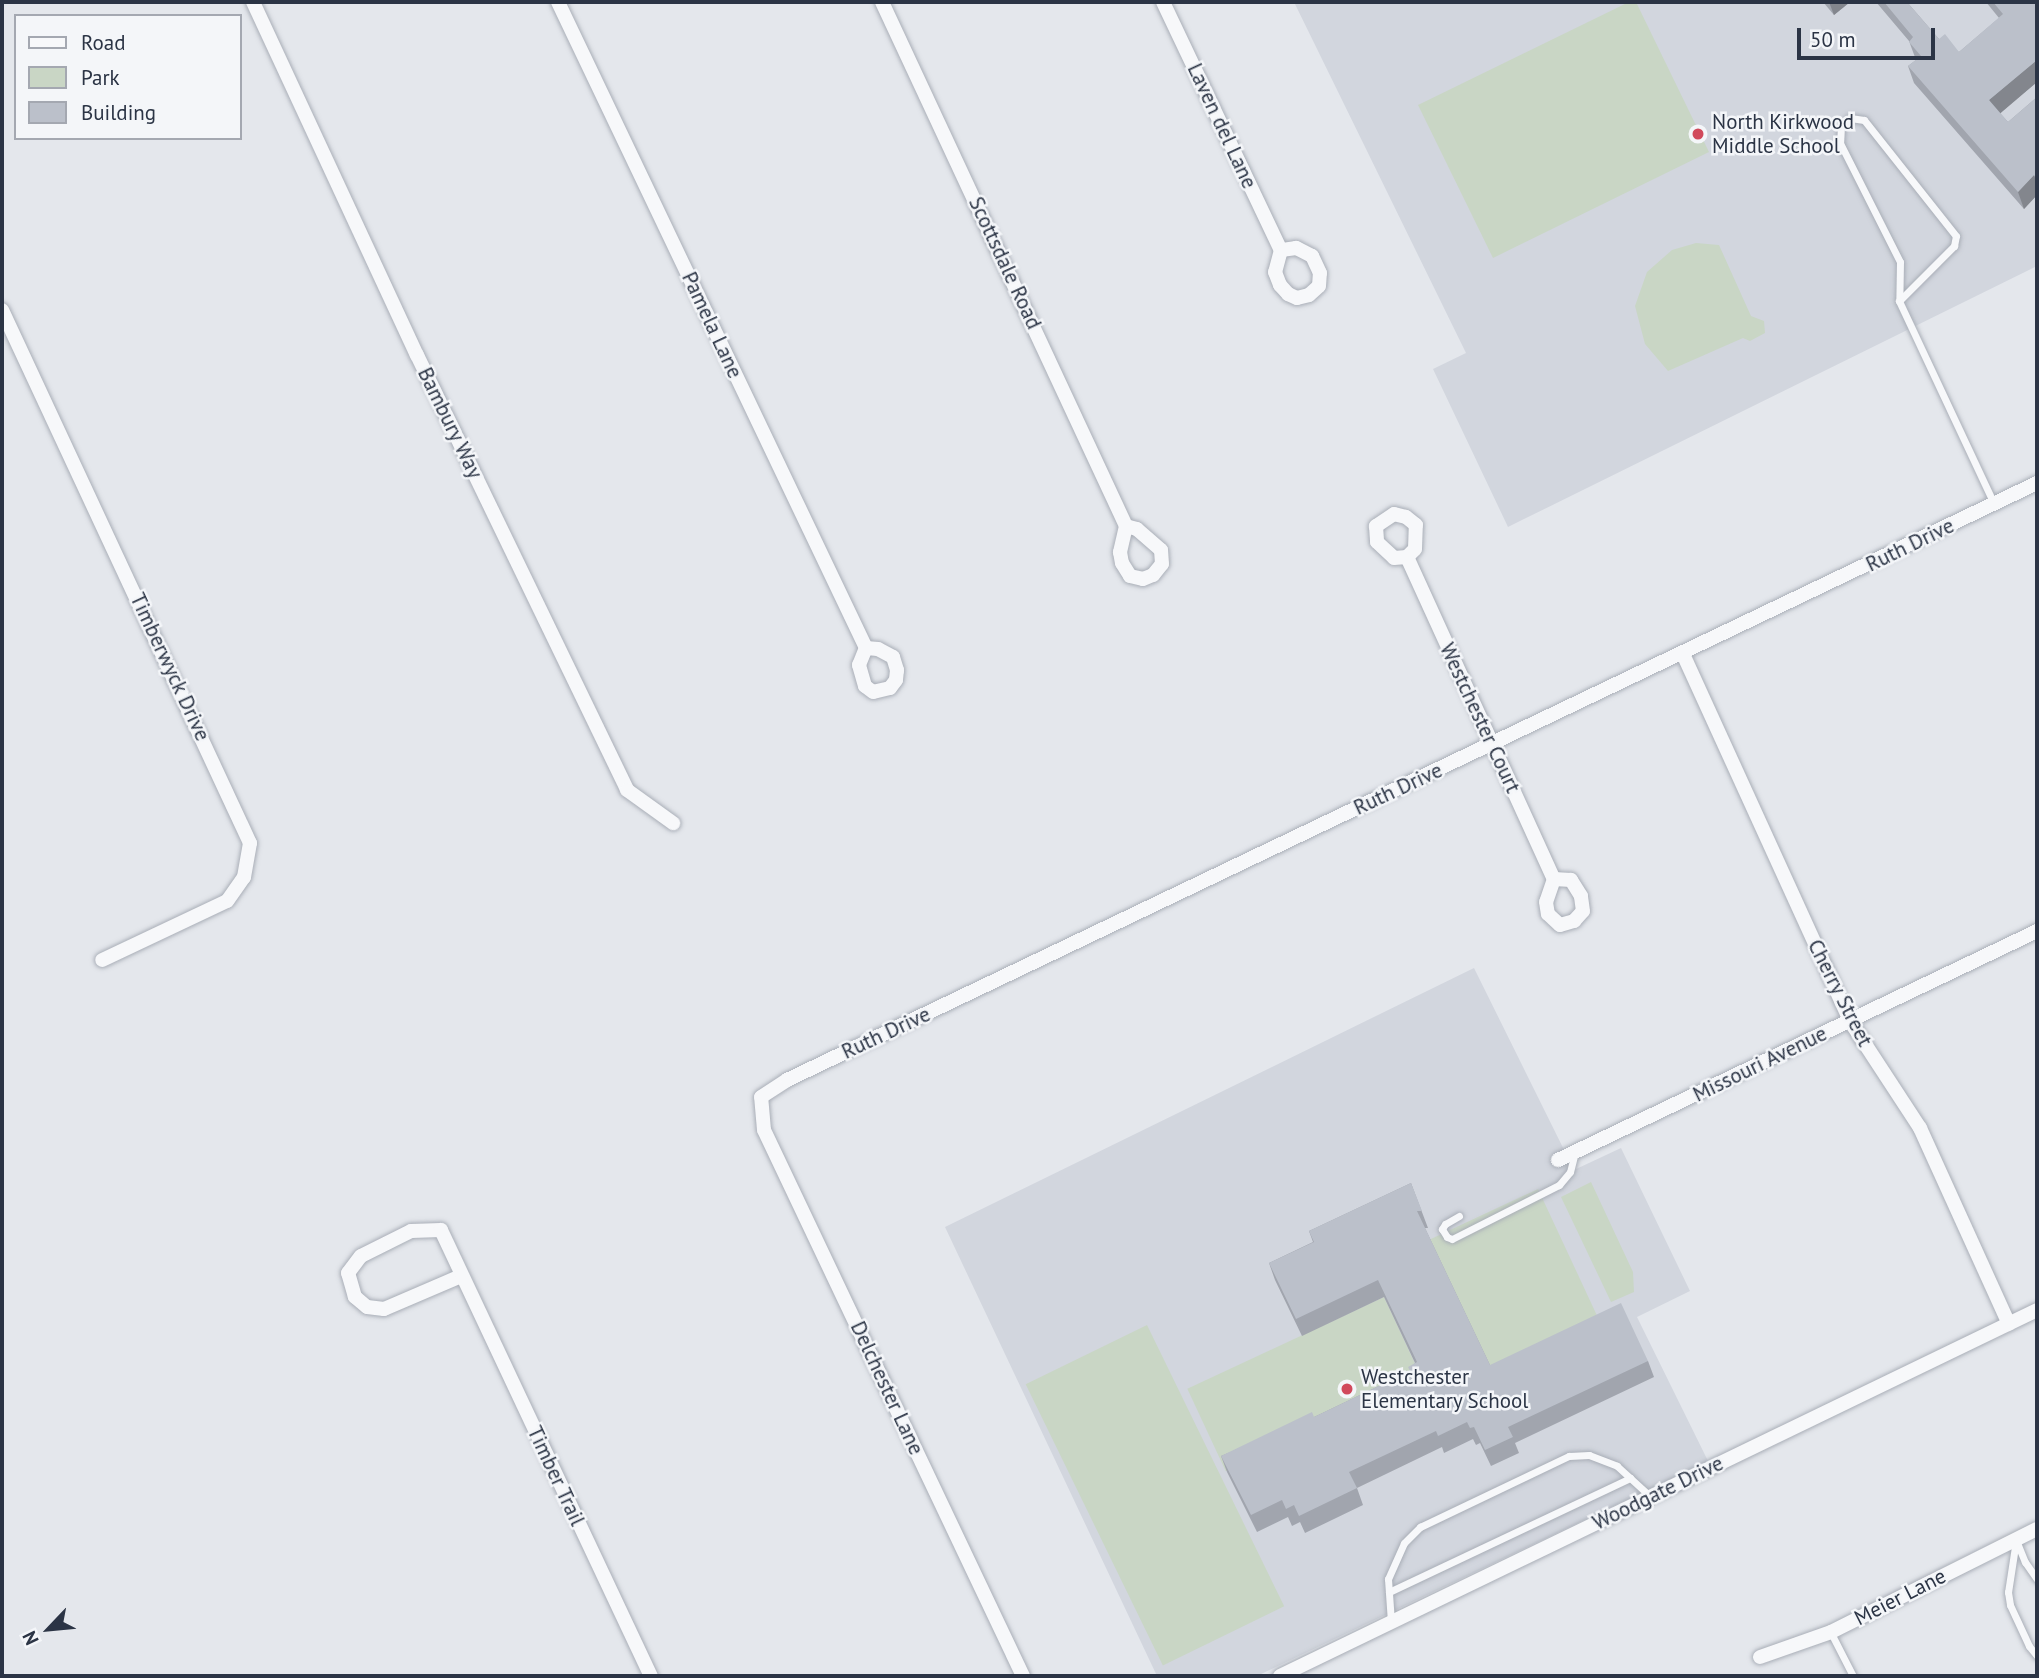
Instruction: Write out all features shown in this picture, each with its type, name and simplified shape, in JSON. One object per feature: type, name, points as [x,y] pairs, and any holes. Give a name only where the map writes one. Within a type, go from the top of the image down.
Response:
[{"type":"street","name":"Bambury Way","points":[[253,2],[417,355],[627,790],[674,823]]},
{"type":"street","name":"Pamela Lane","points":[[558,2],[866,648]]},
{"type":"street","name":"Scottsdale Road","points":[[882,2],[1126,526]]},
{"type":"street","name":"Laven del Lane","points":[[1163,2],[1280,250]]},
{"type":"street","name":"Timberwyck Drive","points":[[2,310],[250,843],[244,877],[227,901],[102,960]]},
{"type":"street","name":"Ruth Drive","points":[[761,1097],[787,1080],[2037,483]]},
{"type":"street","name":"Westchester Court","points":[[1407,557],[1554,879]]},
{"type":"street","name":"Cherry Street","points":[[1683,654],[1850,1021],[1920,1128],[2009,1324]]},
{"type":"street","name":"Missouri Avenue","points":[[1558,1160],[2037,931]]},
{"type":"street","name":"Delchester Lane","points":[[761,1097],[764,1130],[1023,1676]]},
{"type":"street","name":"Timber Trail","points":[[461,1276],[384,1309],[367,1307],[355,1297],[348,1273],[361,1256],[411,1231],[440,1230],[651,1676]]},
{"type":"street","name":"Woodgate Drive","points":[[1280,1676],[2037,1310]]},
{"type":"street","name":"Meier Lane","points":[[1760,1657],[1831,1632],[2037,1529]]},
{"type":"lane","points":[[1899,300],[1954,246],[1956,236],[1864,120],[1850,118],[1841,126],[1840,143],[1900,262],[1899,300],[1994,504]]},
{"type":"lane","points":[[1459,1216],[1445,1224],[1443,1229],[1447,1237],[1452,1239],[1559,1185],[1570,1172],[1576,1152]]},
{"type":"lane","points":[[1391,1623],[1388,1579],[1404,1543],[1420,1527],[1569,1456],[1589,1455],[1617,1466],[1651,1497]]},
{"type":"lane","points":[[1389,1592],[1630,1478]]},
{"type":"lane","points":[[2016,1540],[2025,1562],[2037,1579]]},
{"type":"lane","points":[[2016,1540],[2008,1592],[2010,1605],[2029,1646],[2037,1656]]},
{"type":"lane","points":[[1831,1632],[1853,1676]]},
{"type":"shaded area","name":"North Kirkwood Middle School","points":[[1294,2],[2037,2],[2037,266],[1508,527],[1433,369],[1466,353]]},
{"type":"shaded area","name":"Westchester Elementary School","points":[[1474,968],[1574,1170],[1621,1148],[1690,1291],[1637,1317],[1708,1461],[1257,1676],[1157,1676],[945,1227]]},
{"type":"green space","points":[[1629,2],[1636,2],[1709,152],[1493,258],[1418,105]]},
{"type":"green space","points":[[1696,243],[1719,245],[1751,316],[1764,321],[1765,333],[1750,341],[1743,338],[1668,371],[1645,344],[1635,306],[1647,272],[1672,250]]},
{"type":"green space","points":[[1591,1182],[1633,1272],[1634,1292],[1611,1302],[1561,1197]]},
{"type":"green space","points":[[1538,1189],[1604,1330],[1495,1381],[1429,1240]]},
{"type":"green space","points":[[1384,1297],[1422,1379],[1226,1471],[1187,1389]]},
{"type":"green space","points":[[1147,1325],[1284,1606],[1163,1666],[1026,1384]]},
{"type":"building","points":[[1884,2],[1907,2],[1939,39],[1945,34],[1959,52],[2003,14],[1993,2],[2037,2],[2037,60],[1989,100],[2008,122],[2037,97],[2037,179],[2034,175],[2018,192],[1908,66],[1921,56],[1909,42],[1913,37]]},
{"type":"building","points":[[1411,1183],[1422,1211],[1417,1211],[1490,1365],[1621,1303],[1648,1361],[1508,1427],[1513,1437],[1485,1450],[1474,1427],[1470,1428],[1467,1422],[1438,1436],[1436,1431],[1349,1472],[1357,1488],[1299,1516],[1294,1505],[1286,1509],[1282,1500],[1251,1515],[1221,1456],[1312,1412],[1314,1417],[1410,1371],[1408,1367],[1417,1362],[1378,1280],[1296,1319],[1269,1263],[1314,1242],[1309,1231]]},
{"type":"place","name":"North Kirkwood Middle School","points":[[1698,134]]},
{"type":"place","name":"Westchester Elementary School","points":[[1347,1389]]}]
